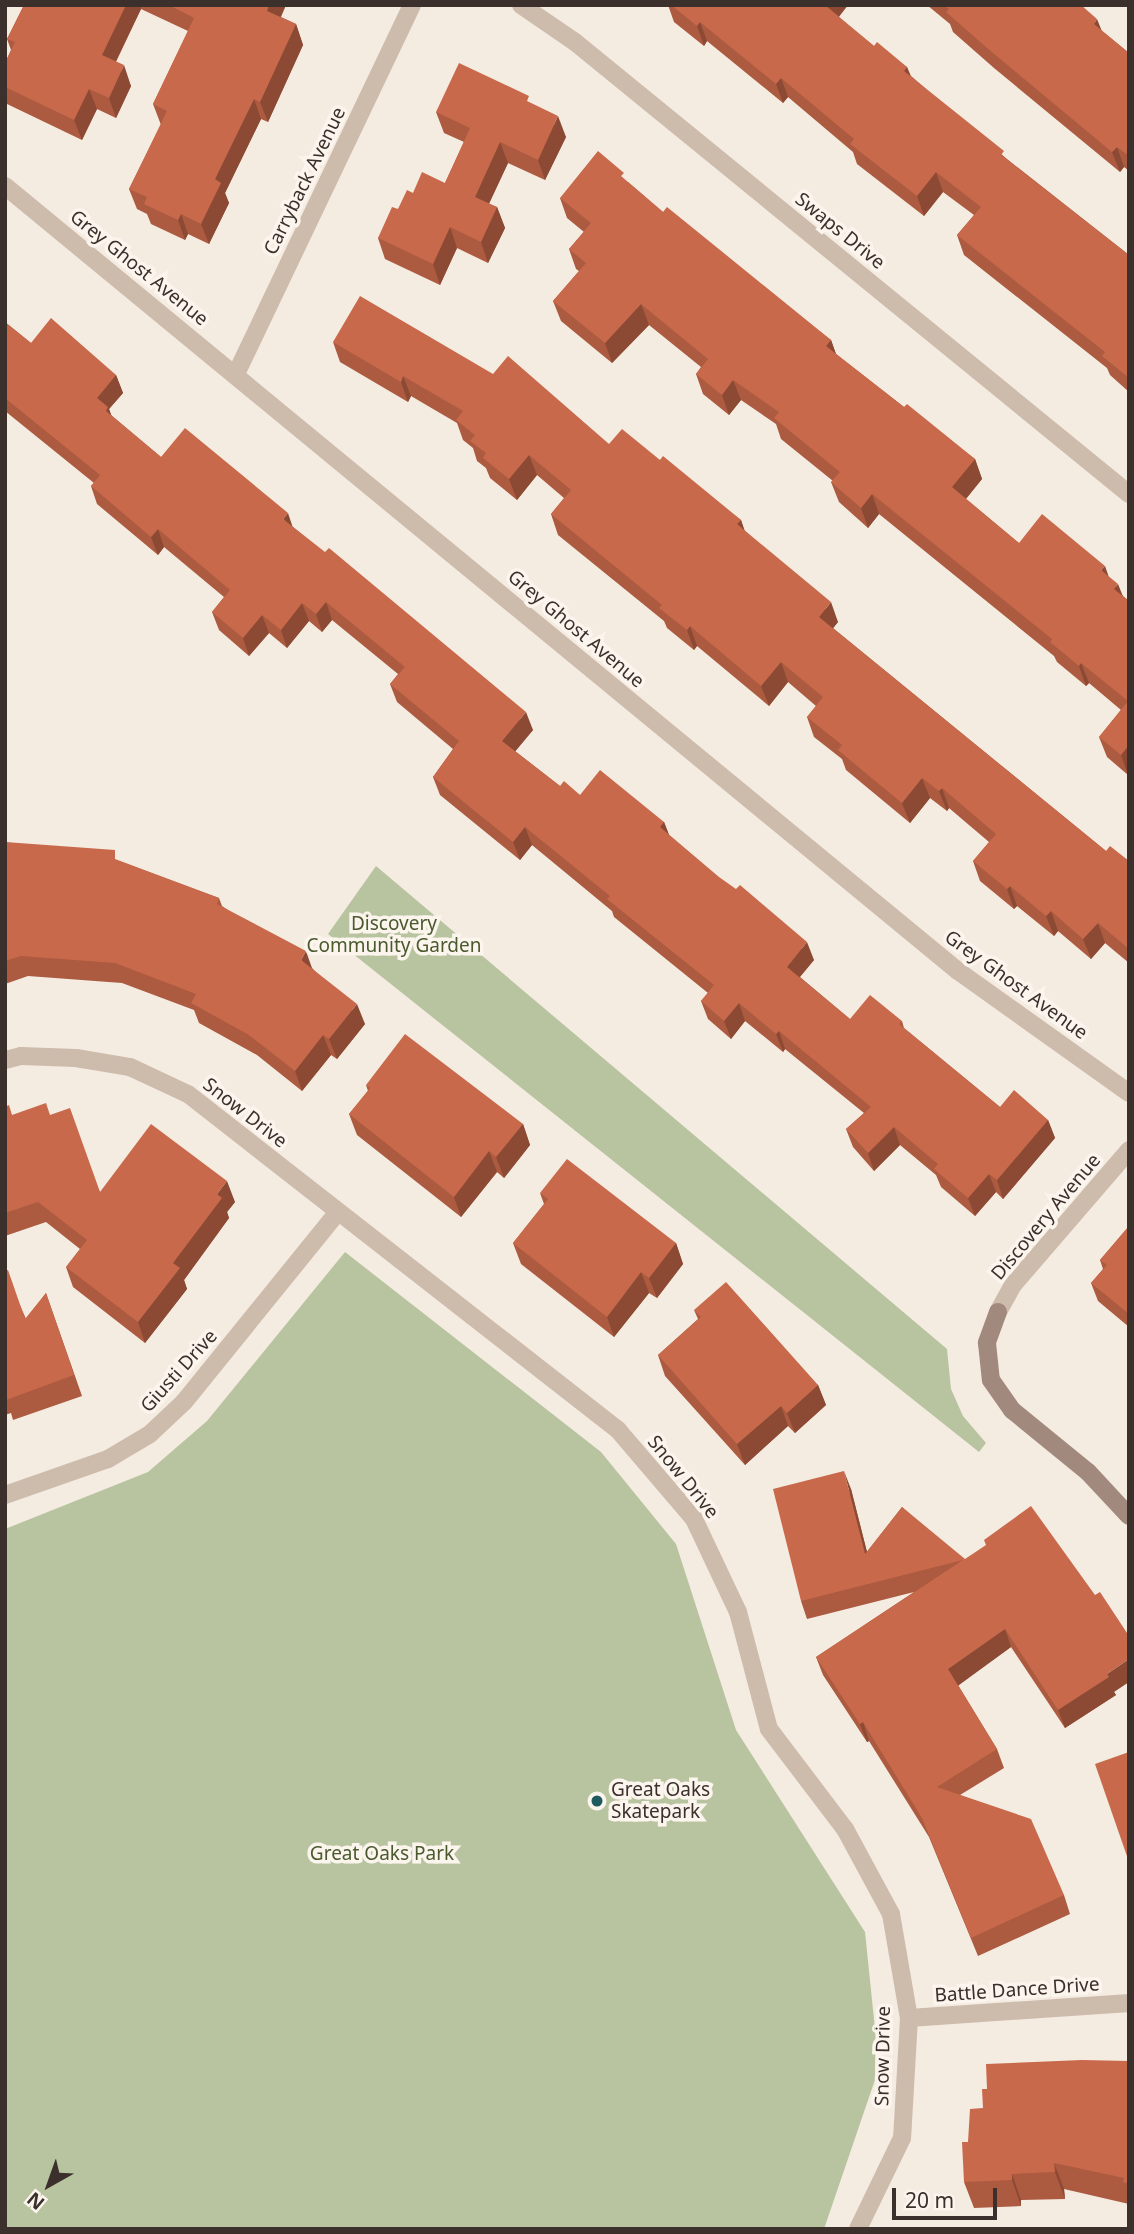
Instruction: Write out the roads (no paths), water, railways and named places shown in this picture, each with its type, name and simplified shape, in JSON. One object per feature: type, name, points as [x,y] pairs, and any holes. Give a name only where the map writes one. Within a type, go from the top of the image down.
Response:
[{"type":"street","name":"Carryback Avenue","points":[[236,374],[412,5]]},
{"type":"street","name":"Swaps Drive","points":[[521,5],[575,42],[1129,494]]},
{"type":"street","name":"Grey Ghost Avenue","points":[[5,186],[958,971],[1129,1093]]},
{"type":"street","name":"Snow Drive","points":[[5,1060],[21,1056],[76,1058],[130,1068],[188,1094],[618,1430],[694,1519],[738,1612],[769,1729],[845,1829],[891,1914],[909,2018],[902,2138],[858,2229]]},
{"type":"street","name":"Discovery Avenue","points":[[1129,1150],[1013,1285],[998,1312],[987,1343],[991,1380],[1012,1410],[1088,1472],[1129,1516]]},
{"type":"street","name":"Giusti Drive","points":[[5,1495],[108,1459],[150,1434],[184,1402],[337,1213]]},
{"type":"street","name":"Battle Dance Drive","points":[[909,2018],[1129,2003]]},
{"type":"place","name":"Great Oaks Skatepark","points":[[597,1801]]},
{"type":"park label","name":"Discovery Community Garden","points":[[394,935]]},
{"type":"park label","name":"Great Oaks Park","points":[[382,1854]]}]
